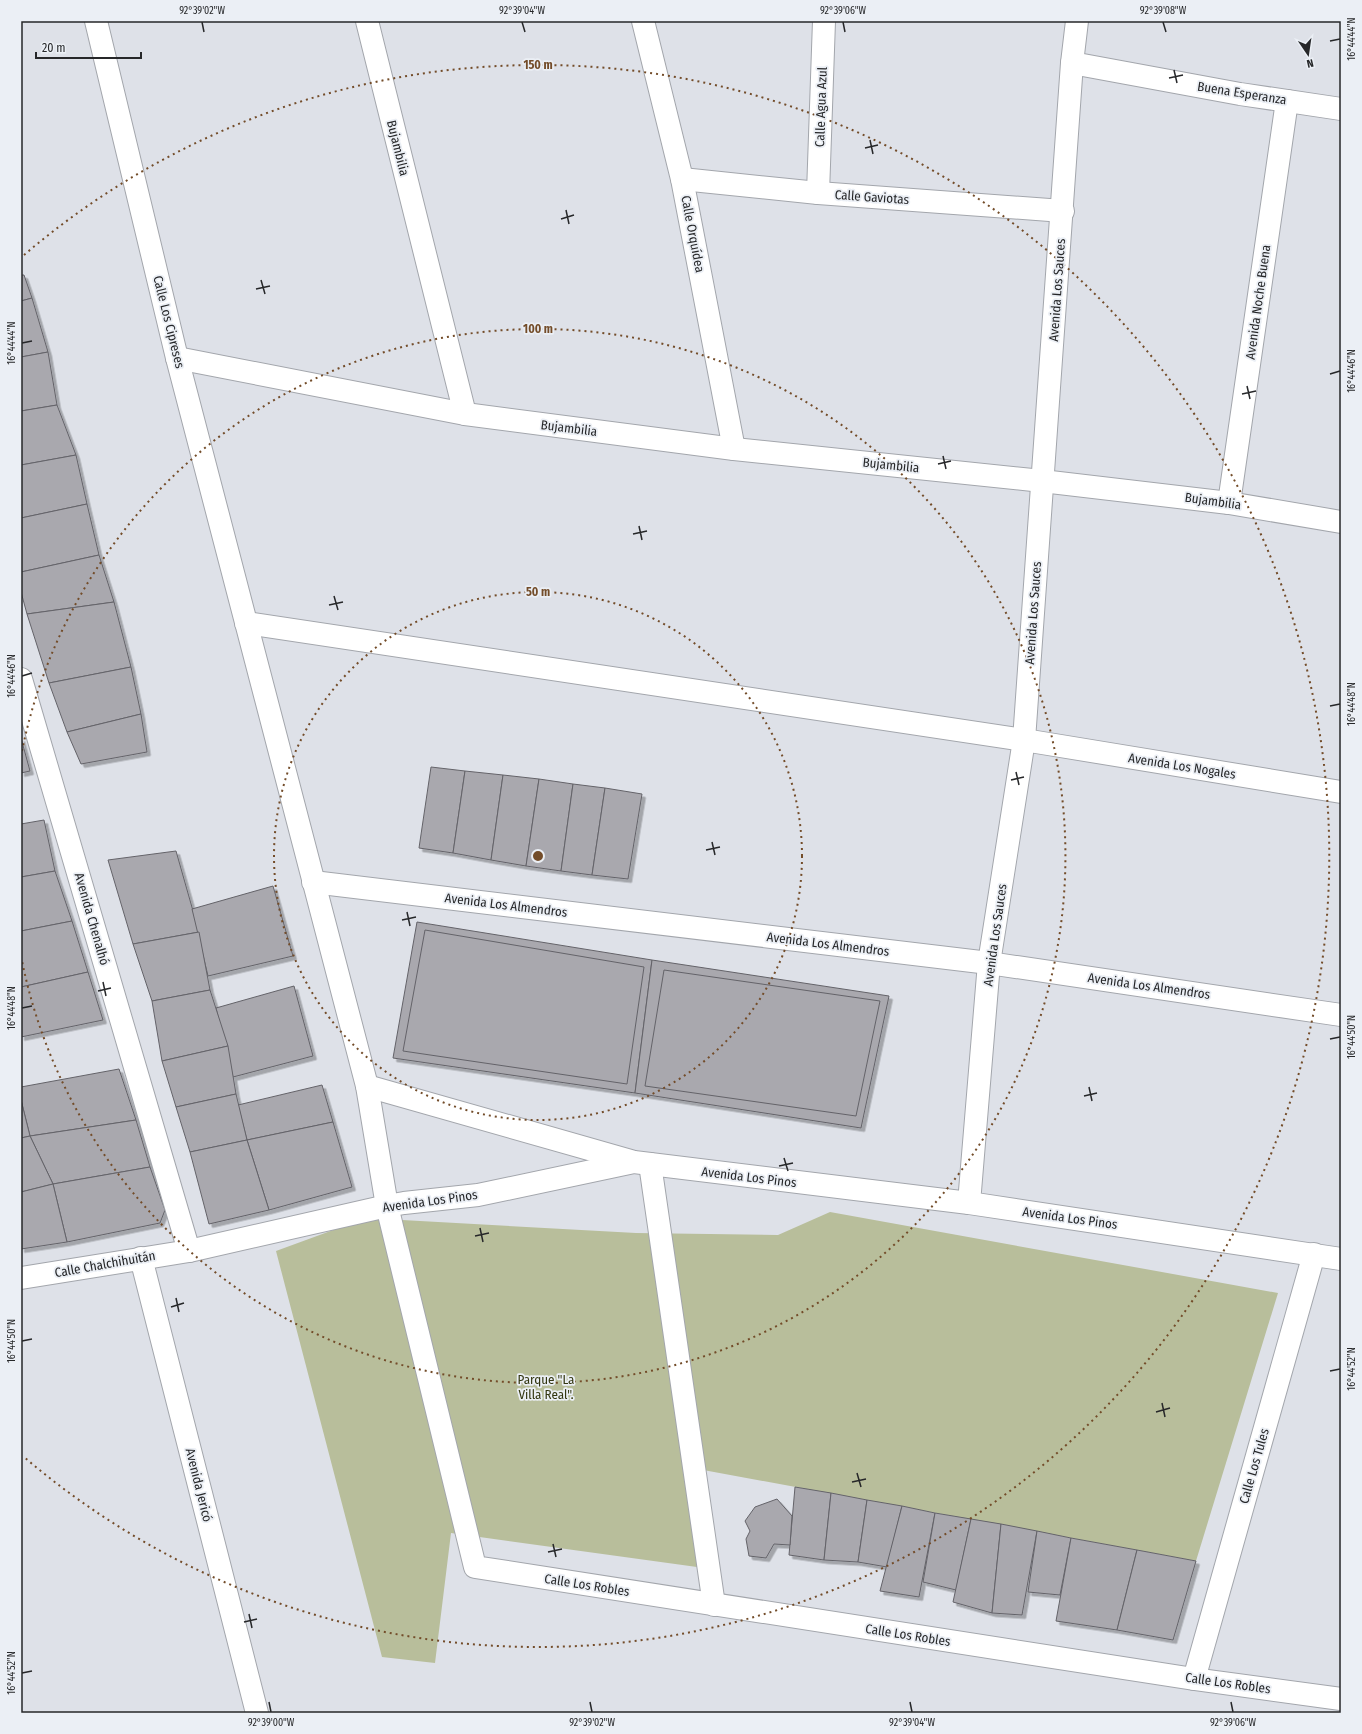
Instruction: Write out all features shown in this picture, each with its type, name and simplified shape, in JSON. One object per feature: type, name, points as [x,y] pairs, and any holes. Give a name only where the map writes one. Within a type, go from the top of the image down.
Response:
[{"type":"street","name":"Calle Los Cipreses","points":[[96,21],[177,358],[367,1086],[387,1206],[475,1567]]},
{"type":"street","name":"Bujambilia","points":[[366,21],[464,414]]},
{"type":"street","name":"Calle Orquídea","points":[[643,21],[682,179],[734,450]]},
{"type":"street","name":"Calle Agua Azul","points":[[818,193],[824,21]]},
{"type":"street","name":"Avenida Los Sauces","points":[[969,1204],[989,963],[1024,740],[1063,211],[1072,63],[1077,21]]},
{"type":"street","name":"Buena Esperanza","points":[[1072,63],[1240,94],[1341,109]]},
{"type":"street","name":"Avenida Noche Buena","points":[[1229,503],[1287,101]]},
{"type":"street","name":"Calle Gaviotas","points":[[682,179],[818,193],[1063,211]]},
{"type":"street","name":"Bujambilia","points":[[177,358],[464,414],[734,450],[1042,481],[1229,503],[1341,522]]},
{"type":"street","name":"Avenida Los Nogales","points":[[246,623],[1024,740],[1341,792]]},
{"type":"street","name":"Avenida Chenalhó","points":[[21,679],[189,1251]]},
{"type":"street","name":"Avenida Los Almendros","points":[[313,882],[989,963],[1341,1015]]},
{"type":"street","points":[[367,1086],[642,1163],[714,1605]]},
{"type":"street","name":"Avenida Los Pinos","points":[[189,1251],[387,1206],[478,1195],[642,1163],[969,1204],[1341,1258]]},
{"type":"street","name":"Calle Chalchihuitán","points":[[21,1278],[189,1251]]},
{"type":"street","name":"Calle Los Tules","points":[[1194,1678],[1314,1254]]},
{"type":"street","name":"Avenida Jericó","points":[[141,1258],[257,1713]]},
{"type":"street","name":"Calle Los Robles","points":[[475,1567],[714,1605],[1341,1699]]},
{"type":"green space","name":"Parque \"La Villa Real\".","points":[[830,1212],[1278,1293],[1196,1561],[687,1467],[697,1567],[451,1533],[435,1663],[382,1657],[276,1251],[366,1218],[636,1233],[778,1235]]},
{"type":"building","points":[[21,275],[24,275],[32,298],[21,301]]},
{"type":"building","points":[[32,298],[48,352],[21,357],[21,301]]},
{"type":"building","points":[[48,352],[57,405],[21,411],[21,357]]},
{"type":"building","points":[[57,405],[76,455],[21,465],[21,411]]},
{"type":"building","points":[[76,455],[87,504],[21,518],[21,465]]},
{"type":"building","points":[[87,504],[99,555],[21,572],[21,518]]},
{"type":"building","points":[[99,555],[114,602],[27,614],[21,592],[21,572]]},
{"type":"building","points":[[114,602],[131,667],[49,683],[27,614]]},
{"type":"building","points":[[131,667],[141,714],[67,732],[49,683]]},
{"type":"building","points":[[141,714],[147,752],[81,764],[67,732]]},
{"type":"building","points":[[21,738],[30,771],[21,773]]},
{"type":"building","points":[[431,767],[465,771],[453,853],[419,848]]},
{"type":"building","points":[[465,771],[503,775],[491,860],[453,853]]},
{"type":"building","points":[[503,775],[539,779],[526,866],[491,860]]},
{"type":"building","points":[[539,779],[573,784],[561,871],[526,866]]},
{"type":"building","points":[[573,784],[605,788],[592,875],[561,871]]},
{"type":"building","points":[[605,788],[642,794],[628,879],[592,875]]},
{"type":"building","points":[[44,820],[55,871],[21,877],[21,824]]},
{"type":"building","points":[[176,851],[199,932],[133,944],[108,860]]},
{"type":"building","points":[[55,871],[72,921],[21,931],[21,877]]},
{"type":"building","points":[[273,886],[293,956],[208,976],[192,909]]},
{"type":"building","points":[[72,921],[88,972],[21,987],[21,931]]},
{"type":"building","points":[[417,922],[652,960],[635,1093],[393,1058]]},
{"type":"building","points":[[425,930],[644,967],[627,1084],[403,1051]]},
{"type":"building","points":[[199,932],[210,990],[152,1001],[133,944]]},
{"type":"building","points":[[652,960],[889,996],[861,1128],[635,1093]]},
{"type":"building","points":[[664,970],[880,1001],[856,1116],[645,1086]]},
{"type":"building","points":[[88,972],[103,1020],[21,1037],[21,987]]},
{"type":"building","points":[[294,986],[313,1056],[233,1077],[216,1008]]},
{"type":"building","points":[[210,990],[228,1046],[162,1061],[152,1001]]},
{"type":"building","points":[[228,1046],[236,1094],[176,1107],[162,1061]]},
{"type":"building","points":[[119,1069],[136,1120],[30,1136],[21,1100],[21,1087]]},
{"type":"building","points":[[322,1085],[333,1122],[247,1140],[238,1105]]},
{"type":"building","points":[[236,1094],[247,1140],[190,1152],[176,1107]]},
{"type":"building","points":[[21,1100],[30,1136],[21,1138]]},
{"type":"building","points":[[136,1120],[150,1167],[53,1184],[30,1136]]},
{"type":"building","points":[[333,1122],[352,1187],[269,1210],[247,1140]]},
{"type":"building","points":[[30,1136],[53,1184],[21,1192],[21,1138]]},
{"type":"building","points":[[247,1140],[269,1210],[209,1224],[190,1152]]},
{"type":"building","points":[[150,1167],[165,1210],[160,1223],[67,1242],[53,1184]]},
{"type":"building","points":[[53,1184],[67,1242],[21,1249],[21,1192]]},
{"type":"building","points":[[795,1487],[831,1493],[824,1560],[789,1555]]},
{"type":"building","points":[[831,1493],[867,1500],[858,1562],[824,1560]]},
{"type":"building","points":[[777,1499],[792,1516],[790,1545],[774,1544],[766,1558],[749,1556],[746,1539],[750,1531],[745,1521],[755,1507]]},
{"type":"building","points":[[867,1500],[902,1506],[887,1567],[858,1562]]},
{"type":"building","points":[[902,1506],[935,1513],[919,1597],[880,1591]]},
{"type":"building","points":[[935,1513],[971,1519],[956,1590],[923,1582]]},
{"type":"building","points":[[971,1519],[1001,1524],[992,1613],[953,1602]]},
{"type":"building","points":[[1001,1524],[1037,1531],[1022,1615],[992,1613]]},
{"type":"building","points":[[1037,1531],[1071,1538],[1060,1595],[1028,1592]]},
{"type":"building","points":[[1071,1538],[1137,1550],[1117,1630],[1056,1621]]},
{"type":"building","points":[[1137,1550],[1196,1561],[1173,1640],[1117,1630]]}]
